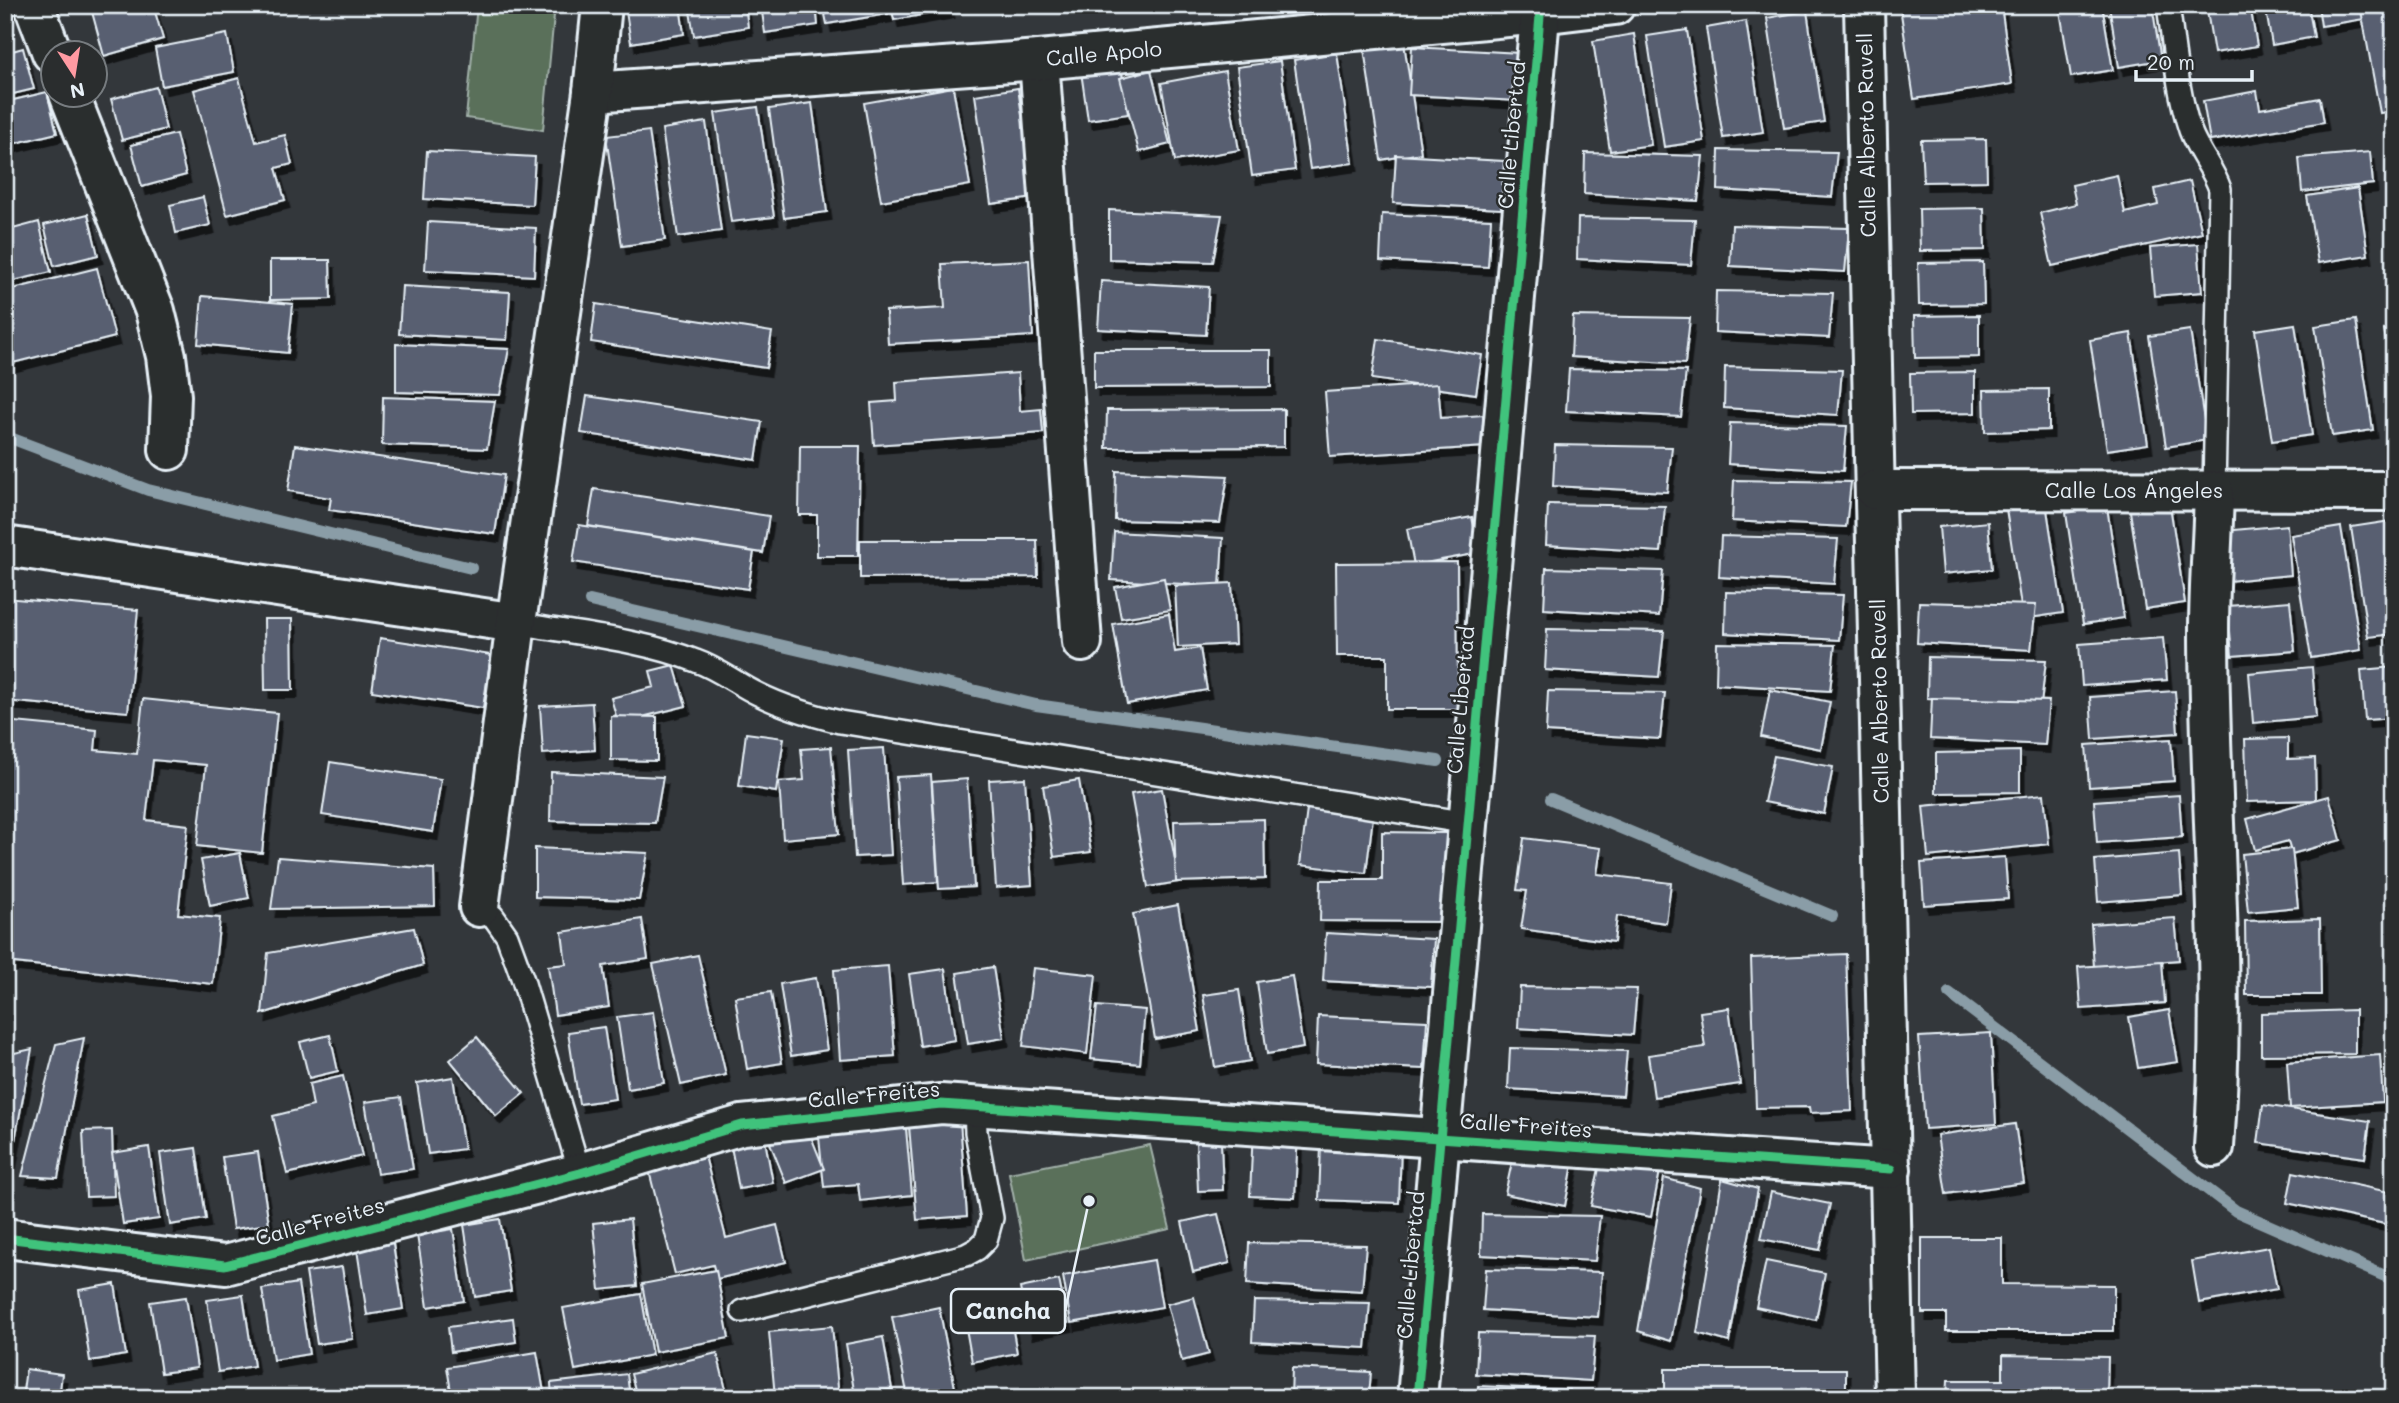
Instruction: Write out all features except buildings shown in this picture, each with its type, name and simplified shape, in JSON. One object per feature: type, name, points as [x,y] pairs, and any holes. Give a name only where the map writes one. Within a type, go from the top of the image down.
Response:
[{"type":"street","points":[[34,5],[46,38]]},
{"type":"street","points":[[479,907],[516,623],[593,92],[601,5]]},
{"type":"street","name":"Calle Apolo","points":[[593,92],[1039,60],[1615,5]]},
{"type":"street","name":"Calle Alberto Ravell","points":[[1864,5],[1895,1398]]},
{"type":"street","name":"Calle Libertad","points":[[1417,1398],[1541,10]]},
{"type":"street","points":[[1039,60],[1082,642]]},
{"type":"street","points":[[75,108],[155,311],[166,356],[171,396],[169,450]]},
{"type":"street","name":"Calle Los Ángeles","points":[[1875,490],[2394,491]]},
{"type":"street","points":[[2214,491],[2209,630],[2220,990],[2220,1077],[2214,1147]]},
{"type":"street","points":[[5,546],[516,623]]},
{"type":"street","name":"Calle Freites","points":[[5,1238],[225,1265],[580,1173],[741,1125],[941,1104],[1891,1169]]},
{"type":"lane","points":[[2168,5],[2188,122],[2202,157],[2215,175],[2220,189],[2214,491]]},
{"type":"lane","points":[[516,623],[670,652],[717,670],[779,704],[840,722],[1468,823]]},
{"type":"lane","points":[[479,907],[492,916],[507,936],[523,980],[580,1173]]},
{"type":"lane","points":[[742,1311],[966,1255],[977,1249],[986,1240],[992,1218],[976,1132],[975,1107]]},
{"type":"green space","points":[[477,5],[555,5],[543,130],[466,118]]},
{"type":"green space","points":[[1150,1145],[1170,1229],[1026,1260],[1009,1173]]},
{"type":"waterway","points":[[5,436],[148,490],[471,568]]},
{"type":"waterway","points":[[590,601],[1036,705],[1438,761]]},
{"type":"waterway","points":[[1551,799],[1832,916]]},
{"type":"waterway","points":[[1949,993],[2236,1211],[2394,1280]]},
{"type":"cycle path","points":[[1417,1398],[1541,5]]},
{"type":"cycle path","points":[[5,1238],[225,1265],[580,1173],[742,1125],[941,1104],[1891,1169]]},
{"type":"place","name":"Cancha","points":[[1089,1201]]}]
